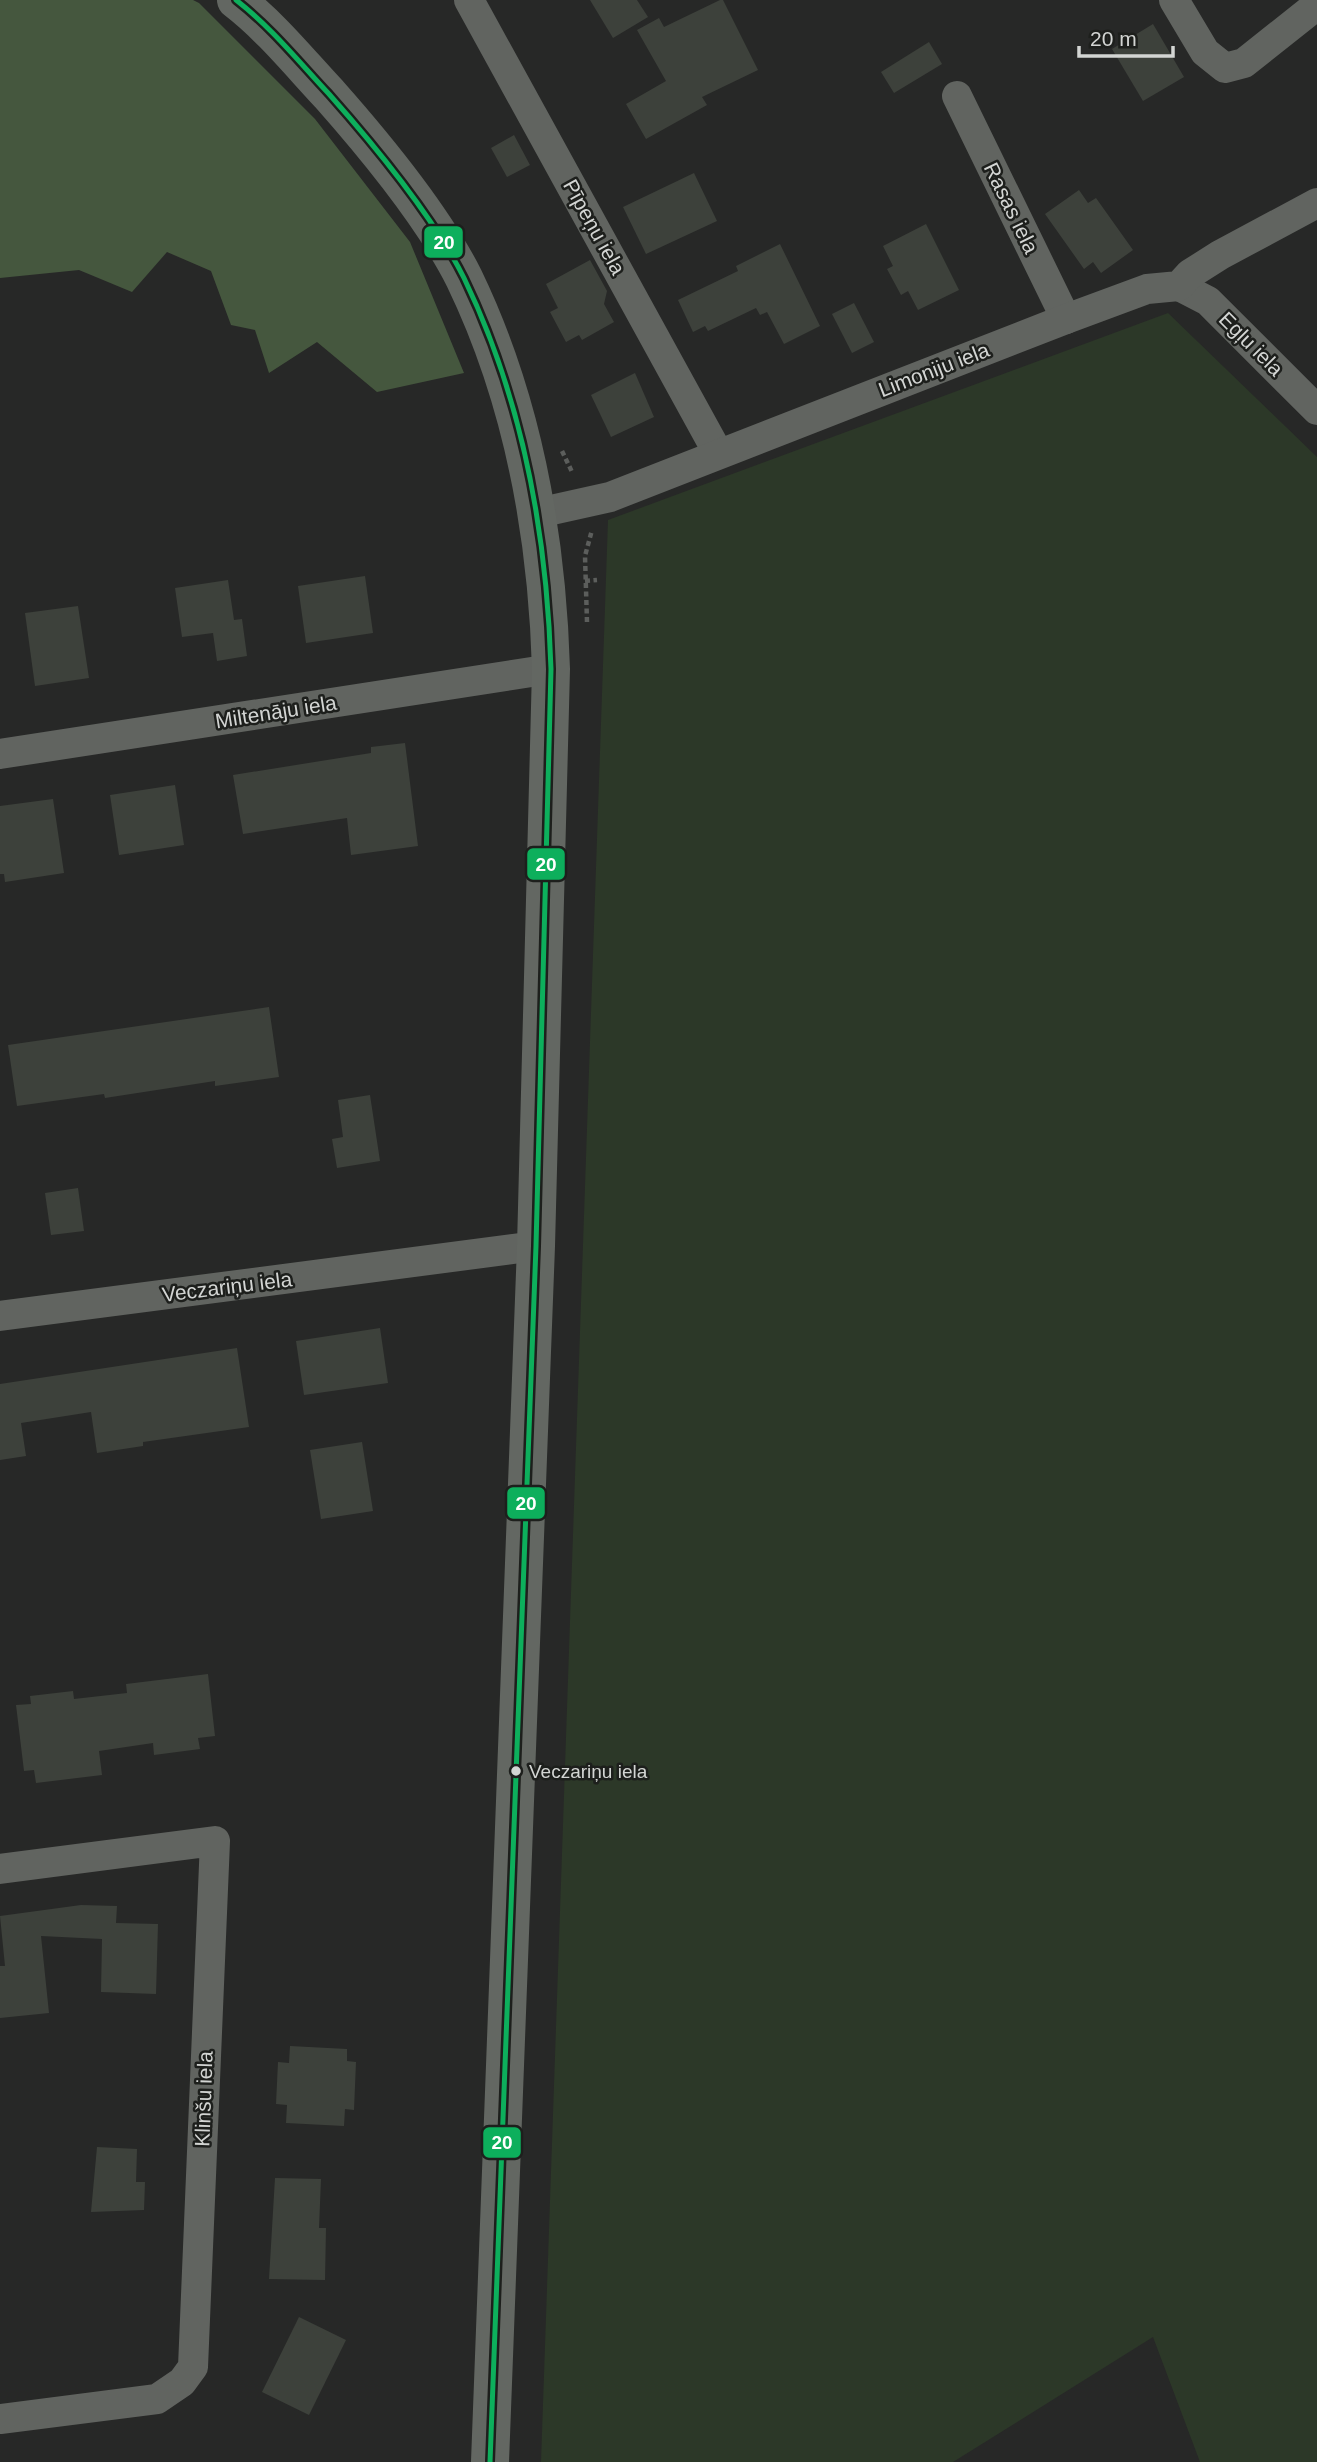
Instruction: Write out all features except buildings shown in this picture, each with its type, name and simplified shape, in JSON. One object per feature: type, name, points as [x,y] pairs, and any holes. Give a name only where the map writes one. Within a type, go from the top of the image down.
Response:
[{"type":"main road","points":[[236,0],[259,18],[370,140],[419,207],[463,277],[489,343],[522,441],[538,513],[550,612],[551,670],[536,1246],[490,2462]]},
{"type":"street","name":"Pīpeņu iela","points":[[469,0],[718,453]]},
{"type":"street","points":[[1174,0],[1205,52],[1225,68],[1244,63],[1317,5]]},
{"type":"street","name":"Rasas iela","points":[[957,96],[1066,319]]},
{"type":"street","points":[[1179,286],[1190,274],[1317,203]]},
{"type":"street","name":"Limoniju iela","points":[[538,513],[610,497],[1066,319],[1147,289],[1179,286]]},
{"type":"street","name":"Egļu iela","points":[[1179,286],[1208,301],[1317,410]]},
{"type":"street","name":"Miltenāju iela","points":[[0,754],[551,670]]},
{"type":"street","name":"Veczariņu iela","points":[[0,1316],[536,1246]]},
{"type":"street","name":"Klinšu iela","points":[[0,1869],[215,1841],[193,2367],[183,2382],[157,2399],[0,2419]]},
{"type":"path","points":[[585,581],[597,580]]},
{"type":"green space","points":[[0,0],[193,0],[199,3],[315,119],[410,242],[464,373],[377,392],[317,342],[269,373],[255,330],[231,325],[211,271],[167,252],[132,292],[79,270],[0,278]]},
{"type":"green space","points":[[1168,313],[1317,457],[1317,2462],[1200,2462],[1153,2337],[953,2462],[541,2462],[608,520]]},
{"type":"transit line","name":"20","points":[[236,0],[284,45],[365,136],[420,206],[464,278],[485,324],[516,420],[528,469],[544,569],[551,669],[536,1246],[490,2462]]},
{"type":"place","name":"Veczariņu iela","points":[[516,1771]]}]
